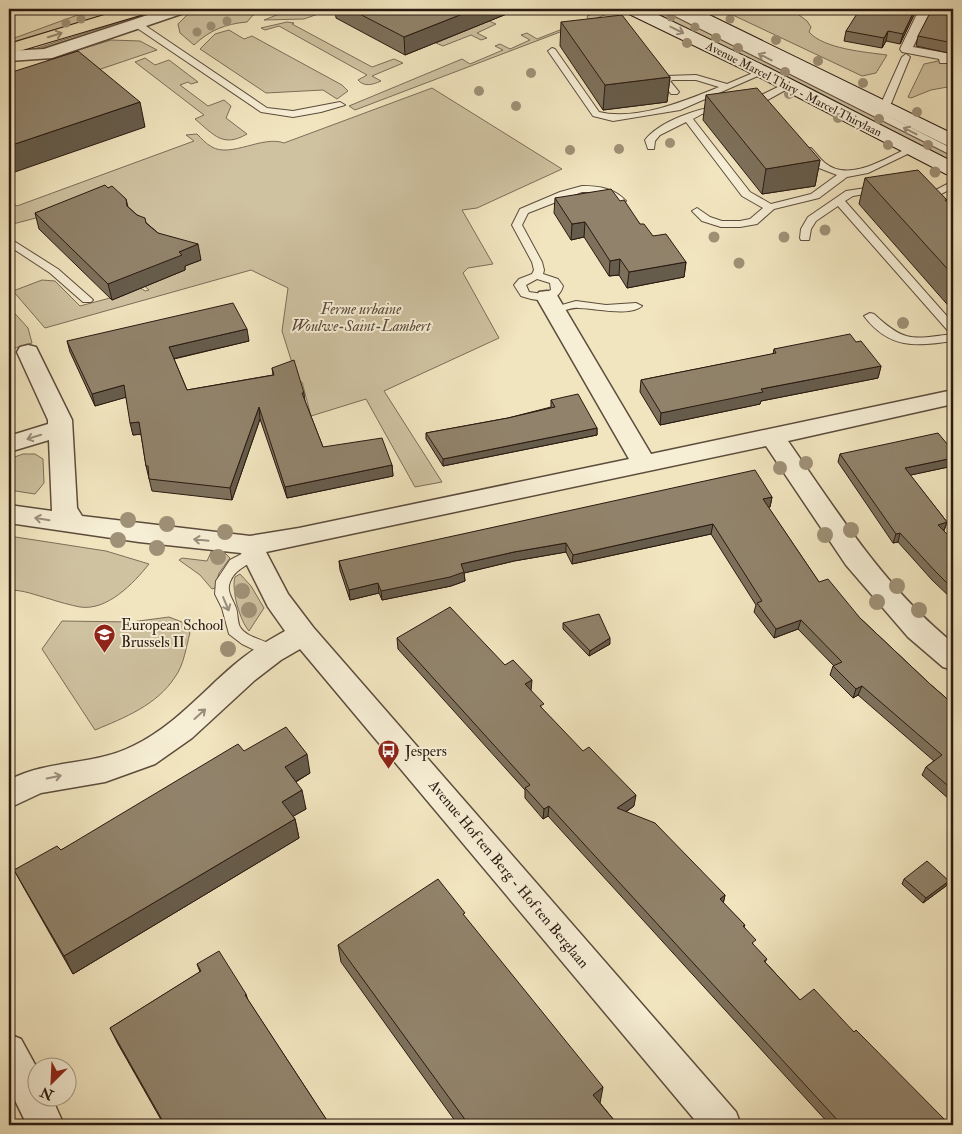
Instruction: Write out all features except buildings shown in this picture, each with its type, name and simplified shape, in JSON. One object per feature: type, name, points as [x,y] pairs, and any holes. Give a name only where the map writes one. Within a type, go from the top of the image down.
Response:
[{"type":"highway","points":[[9,49],[139,16]]},
{"type":"main road","name":"Avenue Marcel Thiry - Marcel Thirylaan","points":[[633,9],[788,84],[953,170]]},
{"type":"main road","name":"Avenue Marcel Thiry - Marcel Thirylaan","points":[[684,9],[953,141]]},
{"type":"street","points":[[9,56],[46,54],[139,16],[181,9]]},
{"type":"street","points":[[929,9],[922,16],[906,49],[947,57],[945,60]]},
{"type":"street","points":[[551,304],[644,463]]},
{"type":"street","points":[[28,352],[60,420],[64,510],[75,524]]},
{"type":"street","points":[[9,514],[252,549],[644,463],[773,438],[953,397]]},
{"type":"street","points":[[9,444],[60,429]]},
{"type":"street","points":[[773,438],[855,558],[918,630],[953,659]]},
{"type":"street","name":"Avenue Hof ten Berg - Hof ten Berglaan","points":[[252,549],[277,600],[303,634],[723,1125]]},
{"type":"street","points":[[9,795],[35,781],[105,768],[144,755],[182,730],[245,672],[272,652],[303,634]]},
{"type":"street","points":[[9,1051],[46,1125]]},
{"type":"lane","name":"Avenue Marcel Thiry - Marcel Thirylaan","points":[[665,9],[740,44],[953,153]]},
{"type":"lane","points":[[139,16],[264,110],[277,114],[292,115],[340,105]]},
{"type":"lane","points":[[552,51],[596,114],[614,118],[677,108],[763,72]]},
{"type":"lane","points":[[885,106],[906,57]]},
{"type":"lane","points":[[649,59],[674,92]]},
{"type":"lane","points":[[664,79],[679,76],[696,76],[726,87]]},
{"type":"lane","points":[[651,147],[650,140],[657,133],[699,112],[760,105],[772,92],[788,84]]},
{"type":"lane","points":[[688,119],[746,194],[759,203],[770,207]]},
{"type":"lane","points":[[802,144],[822,166],[844,174],[865,171],[913,149]]},
{"type":"lane","points":[[696,211],[706,219],[721,224],[753,222],[770,207],[815,196],[844,174]]},
{"type":"lane","points":[[934,194],[953,184]]},
{"type":"lane","points":[[805,238],[806,229],[812,219],[850,193],[888,188]]},
{"type":"lane","points":[[536,276],[539,270],[537,262],[517,225],[524,211],[564,194],[582,189],[597,189],[609,193],[621,201]]},
{"type":"lane","points":[[921,189],[934,194],[953,215]]},
{"type":"lane","points":[[839,201],[953,330]]},
{"type":"lane","points":[[9,241],[54,271],[87,300]]},
{"type":"lane","points":[[551,304],[558,291],[556,282],[551,278],[536,276],[523,281],[520,285],[521,290],[531,297],[551,304],[576,304],[606,308],[636,306]]},
{"type":"lane","points":[[870,316],[889,334],[914,342],[953,338]]},
{"type":"lane","points":[[252,549],[235,564],[223,582],[222,594],[229,608],[234,630],[247,640],[272,652]]},
{"type":"green space","points":[[94,9],[125,9],[9,43],[9,40]]},
{"type":"green space","points":[[161,9],[171,9],[31,50]]},
{"type":"green space","points":[[207,9],[269,9],[253,15],[247,22],[232,24],[218,29],[206,35],[194,45],[180,33],[178,24],[187,15]]},
{"type":"green space","points":[[292,9],[332,9],[304,19],[264,20]]},
{"type":"green space","points":[[647,9],[670,13],[708,30],[953,156],[953,163],[816,91]]},
{"type":"green space","points":[[720,9],[801,9],[799,15],[807,21],[811,27],[809,32],[816,38],[845,49],[887,55],[876,73],[862,76]]},
{"type":"green space","points":[[603,10],[610,13],[355,110],[349,106],[462,59],[470,64],[503,50],[495,46],[500,44],[510,49],[530,40],[521,35],[527,33],[537,39],[588,19],[587,16]]},
{"type":"green space","points":[[489,21],[496,24],[477,33],[487,38],[481,40],[471,35],[443,46],[436,43]]},
{"type":"green space","points":[[287,22],[294,23],[292,24],[372,67],[394,59],[403,63],[372,76],[381,81],[363,84],[358,80],[367,75],[279,26],[265,30],[261,28]]},
{"type":"green space","points":[[229,30],[244,39],[252,36],[342,85],[348,91],[337,99],[323,90],[266,93],[200,49],[215,34]]},
{"type":"green space","points":[[111,40],[140,41],[157,50],[24,95],[49,59]]},
{"type":"green space","points":[[145,58],[155,65],[169,60],[198,82],[191,84],[188,82],[180,85],[208,106],[224,100],[231,106],[226,118],[247,134],[239,138],[225,140],[213,134],[195,119],[204,115],[135,62]]},
{"type":"green space","points":[[938,61],[953,63],[953,86],[931,90],[911,98],[908,97],[924,64]]},
{"type":"green space","name":"Ferme urbaine Woulwe-Saint-Lambert","points":[[432,88],[562,169],[477,208],[462,210],[493,264],[468,268],[463,273],[499,338],[384,391],[442,482],[415,487],[366,399],[311,416],[302,382],[298,382],[282,331],[288,288],[251,270],[45,328],[13,291],[42,280],[55,281],[80,306],[110,298],[139,287],[145,291],[149,290],[59,212],[9,225],[9,205],[13,203],[17,206],[194,141],[186,135],[197,134],[210,146],[220,150],[276,141],[284,143]]},
{"type":"green space","points":[[9,307],[28,328],[32,343],[9,350]]},
{"type":"green space","points":[[23,454],[35,454],[43,459],[44,483],[35,494],[9,490],[9,459]]},
{"type":"green space","points":[[9,536],[106,551],[149,564],[119,594],[100,605],[80,607],[25,592],[9,590]]},
{"type":"green space","points":[[212,550],[225,553],[230,558],[219,573],[215,588],[212,589],[200,575],[179,560],[182,558],[207,561]]},
{"type":"green space","points":[[240,574],[251,586],[264,608],[249,631],[242,620],[235,597],[235,577]]},
{"type":"green space","points":[[169,617],[182,622],[190,633],[183,661],[175,677],[168,687],[149,703],[95,730],[42,649],[62,621],[131,622]]},
{"type":"place","name":"European School Brussels II","points":[[105,653]]},
{"type":"place","name":"Jespers","points":[[389,770]]}]
